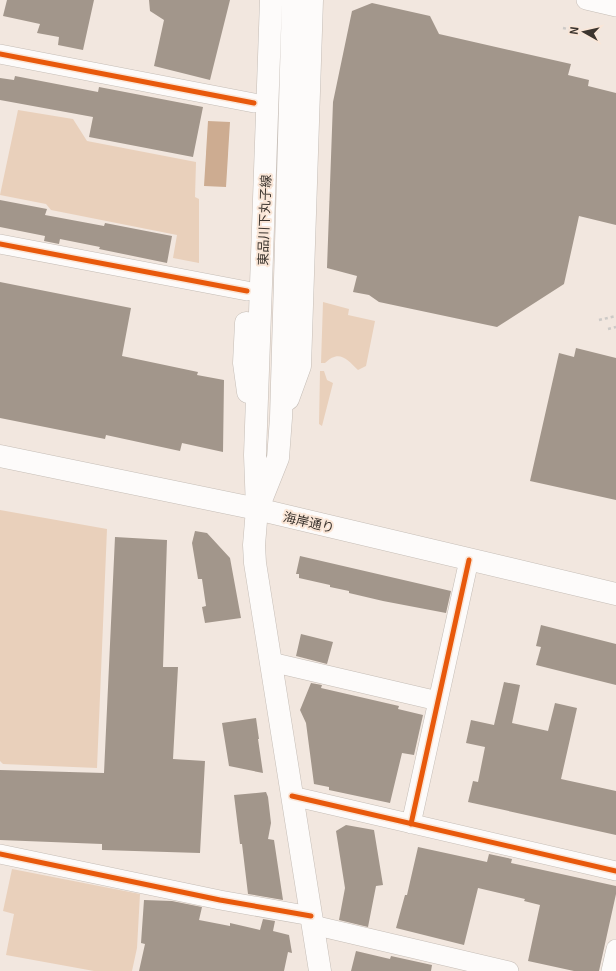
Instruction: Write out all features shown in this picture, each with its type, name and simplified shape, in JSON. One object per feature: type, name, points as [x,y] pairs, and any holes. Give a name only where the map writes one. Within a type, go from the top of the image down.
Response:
[{"type":"main road","points":[[256,0],[254,103],[244,363],[256,439],[257,509],[255,563],[320,971]]},
{"type":"main road","name":"東品川下丸子線","points":[[256,439],[271,0]]},
{"type":"main road","name":"東品川下丸子線","points":[[281,418],[294,0]]},
{"type":"main road","points":[[257,509],[278,458],[281,418],[300,366],[312,0]]},
{"type":"main road","name":"海岸通り","points":[[0,456],[257,509],[616,594]]},
{"type":"street","points":[[586,0],[616,6]]},
{"type":"street","points":[[0,54],[254,103]]},
{"type":"street","points":[[0,244],[247,291]]},
{"type":"street","points":[[411,824],[469,560]]},
{"type":"street","points":[[271,662],[438,701]]},
{"type":"street","points":[[292,796],[616,871]]},
{"type":"street","points":[[0,854],[220,900],[312,921],[508,971]]},
{"type":"street","points":[[611,971],[616,949]]},
{"type":"path","points":[[563,28],[595,35],[597,30]]},
{"type":"path","points":[[599,320],[616,316]]},
{"type":"path","points":[[608,329],[616,327]]},
{"type":"shaded area","points":[[18,110],[73,119],[87,141],[196,162],[195,197],[199,199],[199,263],[173,258],[177,235],[51,210],[46,204],[0,195]]},
{"type":"shaded area","points":[[208,121],[230,122],[226,187],[204,186]]},
{"type":"shaded area","points":[[323,302],[349,309],[348,315],[375,321],[366,366],[358,370],[346,359],[339,356],[330,359],[325,363],[321,363]]},
{"type":"shaded area","points":[[320,371],[324,371],[327,380],[333,383],[322,426],[319,424]]},
{"type":"shaded area","points":[[0,510],[107,529],[97,768],[3,764],[0,761]]},
{"type":"shaded area","points":[[12,869],[140,894],[137,948],[132,971],[94,971],[6,955],[14,914],[3,911]]},
{"type":"building","points":[[7,0],[94,0],[83,50],[58,45],[59,37],[37,33],[40,24],[3,16]]},
{"type":"building","points":[[149,0],[230,0],[210,80],[154,66],[164,20],[150,11]]},
{"type":"building","points":[[372,3],[430,16],[439,34],[571,64],[568,75],[589,80],[588,86],[616,93],[616,225],[579,216],[564,284],[497,327],[379,302],[369,295],[353,292],[357,276],[327,268],[333,102],[352,11]]},
{"type":"building","points":[[15,76],[98,92],[99,87],[203,107],[193,157],[89,137],[93,117],[0,100],[0,78],[14,80]]},
{"type":"building","points":[[0,200],[47,209],[45,215],[104,226],[105,223],[172,236],[167,263],[99,249],[100,247],[60,239],[59,244],[44,241],[45,236],[0,227]]},
{"type":"building","points":[[0,282],[131,308],[122,356],[198,372],[197,375],[224,380],[223,452],[182,443],[180,451],[106,435],[105,439],[0,418]]},
{"type":"building","points":[[576,348],[616,358],[616,500],[530,481],[559,353],[574,357]]},
{"type":"building","points":[[195,531],[207,533],[230,558],[241,618],[205,623],[202,607],[206,606],[202,579],[198,579],[192,543]]},
{"type":"building","points":[[115,537],[167,540],[163,667],[178,667],[173,759],[205,761],[200,853],[102,850],[102,844],[0,840],[0,770],[104,773]]},
{"type":"building","points":[[300,556],[451,591],[446,613],[349,593],[349,591],[330,587],[330,585],[299,578],[299,574],[296,574]]},
{"type":"building","points":[[541,625],[616,644],[616,685],[536,665],[541,647],[536,646]]},
{"type":"building","points":[[301,634],[333,642],[327,664],[296,656]]},
{"type":"building","points":[[504,682],[520,685],[512,723],[548,731],[555,703],[577,708],[561,779],[616,791],[616,835],[468,802],[473,781],[478,782],[485,747],[466,743],[471,720],[494,725]]},
{"type":"building","points":[[311,683],[322,685],[321,688],[399,706],[398,709],[423,715],[414,755],[402,753],[390,803],[329,790],[329,787],[314,784],[306,723],[300,710]]},
{"type":"building","points":[[256,718],[263,773],[229,766],[222,723]]},
{"type":"building","points":[[266,792],[271,823],[268,839],[274,840],[283,900],[248,894],[242,844],[240,844],[234,795]]},
{"type":"building","points":[[346,825],[374,830],[383,885],[376,886],[368,927],[339,920],[345,888],[336,831]]},
{"type":"building","points":[[418,847],[487,862],[489,854],[512,859],[511,863],[616,886],[616,894],[599,971],[574,971],[528,961],[540,905],[524,901],[525,899],[478,888],[464,945],[396,928],[405,895],[407,895]]},
{"type":"building","points":[[144,900],[172,901],[202,907],[199,920],[230,926],[230,923],[260,930],[263,919],[275,921],[273,931],[289,935],[292,953],[288,952],[284,971],[139,971],[145,944],[141,943]]},
{"type":"building","points":[[356,951],[390,959],[391,956],[432,965],[431,971],[351,971]]},
{"type":"cycle path","points":[[0,54],[254,103]]},
{"type":"cycle path","points":[[0,244],[247,291]]},
{"type":"cycle path","points":[[411,824],[469,560]]},
{"type":"cycle path","points":[[292,796],[616,871]]},
{"type":"cycle path","points":[[0,854],[220,900],[311,916]]}]
